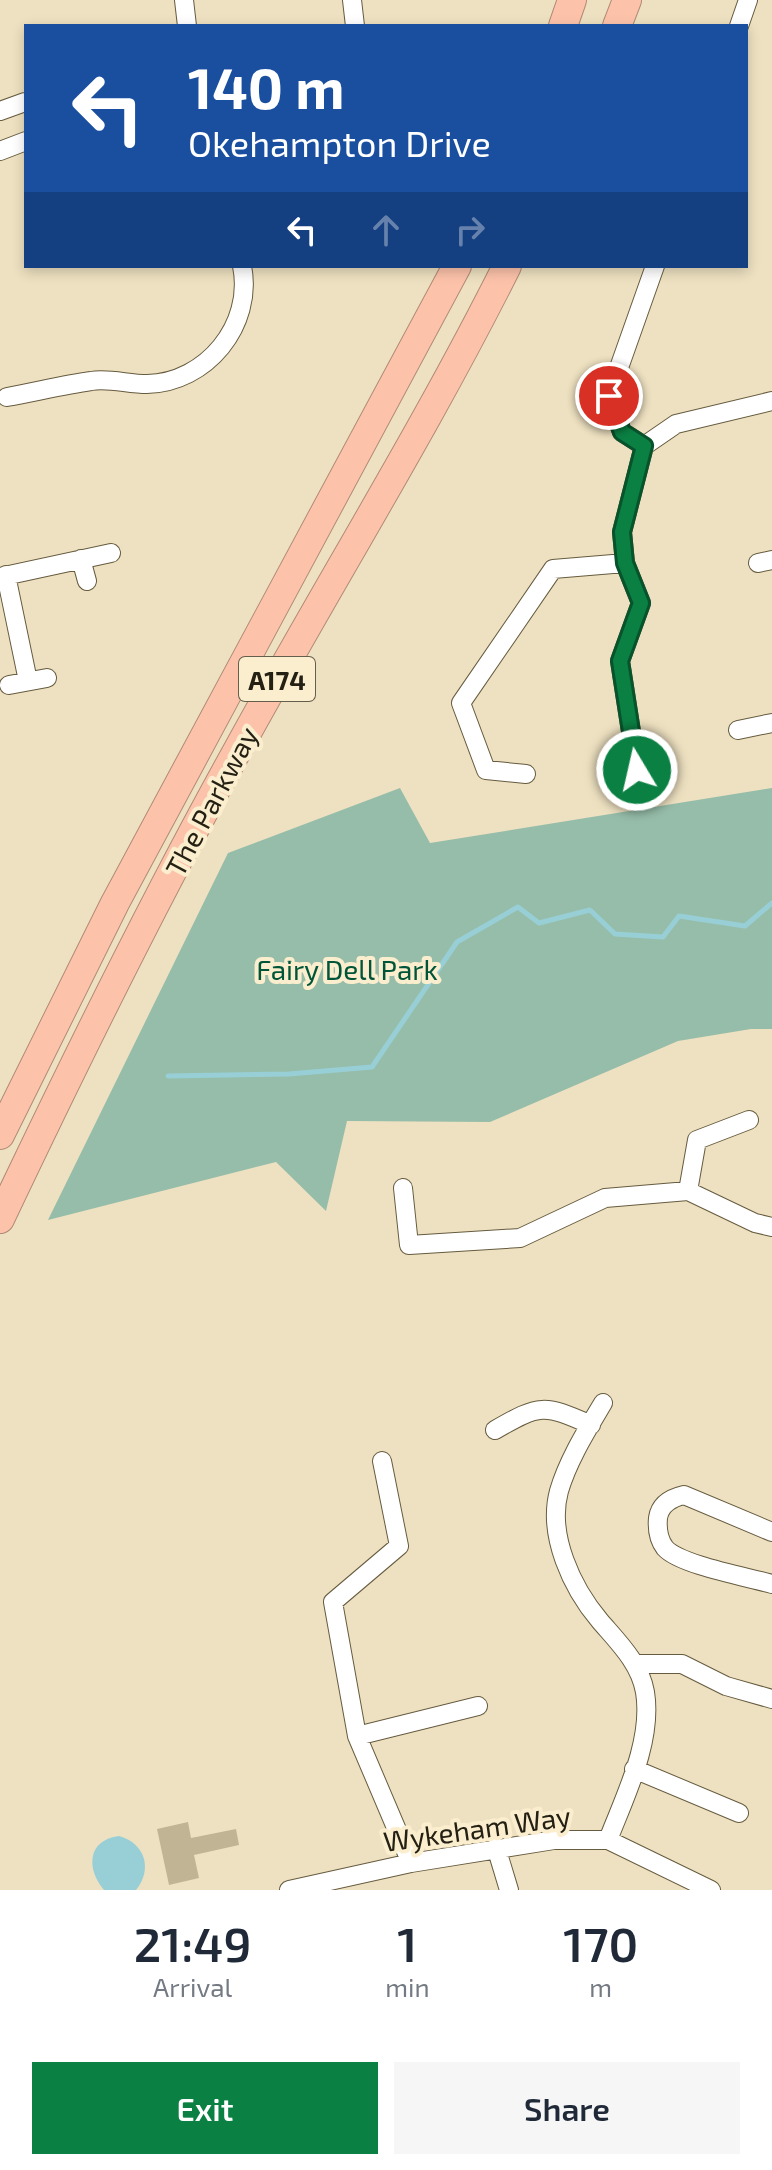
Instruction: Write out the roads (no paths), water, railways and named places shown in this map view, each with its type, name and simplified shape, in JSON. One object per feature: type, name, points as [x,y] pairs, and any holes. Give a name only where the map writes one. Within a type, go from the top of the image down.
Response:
[{"type":"highway","points":[[544,24],[551,0]]},
{"type":"highway","points":[[564,24],[572,0]]},
{"type":"highway","points":[[605,24],[612,0]]},
{"type":"highway","points":[[618,24],[627,0]]},
{"type":"highway","name":"The Parkway","points":[[0,1219],[125,964],[236,752],[376,508],[506,268]]},
{"type":"highway","name":"The Parkway","points":[[0,1135],[122,889],[451,275]]},
{"type":"street","points":[[184,0],[187,24]]},
{"type":"street","points":[[352,0],[355,24]]},
{"type":"street","points":[[740,24],[748,0]]},
{"type":"street","points":[[0,111],[24,102]]},
{"type":"street","points":[[0,151],[24,142]]},
{"type":"street","points":[[7,397],[95,380],[148,384],[189,374],[205,364],[232,331],[244,294],[242,268]]},
{"type":"street","points":[[644,446],[622,432],[609,396],[654,268]]},
{"type":"street","points":[[637,770],[620,661],[641,603],[625,563],[622,532],[644,446],[676,424],[772,401]]},
{"type":"street","points":[[9,685],[37,679],[3,576],[111,553]]},
{"type":"street","points":[[81,559],[87,581]]},
{"type":"street","points":[[526,774],[486,770],[461,703],[553,569],[625,563]]},
{"type":"street","points":[[738,730],[772,723]]},
{"type":"street","points":[[688,1191],[697,1140],[749,1120]]},
{"type":"street","points":[[403,1188],[409,1245],[520,1238],[605,1198],[688,1191],[755,1223],[772,1227]]},
{"type":"street","points":[[603,1403],[559,1491],[557,1508],[561,1544],[577,1593],[635,1664],[645,1693],[644,1731],[634,1769],[608,1840]]},
{"type":"street","points":[[495,1430],[524,1413],[551,1407],[591,1425]]},
{"type":"street","points":[[382,1461],[399,1546],[333,1602],[357,1736],[411,1863]]},
{"type":"street","points":[[772,1532],[684,1495],[670,1498],[658,1514],[657,1534],[666,1549],[683,1558],[772,1584]]},
{"type":"street","points":[[635,1664],[682,1664],[726,1686],[772,1699]]},
{"type":"street","points":[[357,1736],[478,1706]]},
{"type":"street","points":[[634,1769],[739,1813]]},
{"type":"street","name":"Wykeham Way","points":[[289,1890],[411,1863],[554,1840],[608,1840],[711,1890]]},
{"type":"street","points":[[496,1847],[509,1890]]},
{"type":"water","points":[[119,1836],[135,1844],[144,1858],[144,1874],[136,1890],[104,1890],[94,1873],[95,1849],[108,1839]]},
{"type":"waterway","points":[[168,1076],[289,1074],[372,1067],[457,942],[518,907],[539,923],[590,910],[615,934],[663,937],[679,916],[745,926],[772,903]]},
{"type":"park label","name":"Fairy Dell Park","points":[[347,969]]}]
